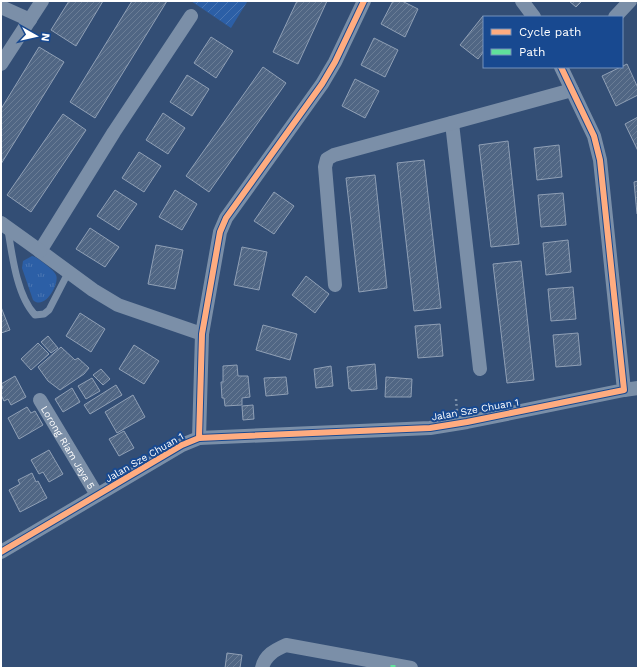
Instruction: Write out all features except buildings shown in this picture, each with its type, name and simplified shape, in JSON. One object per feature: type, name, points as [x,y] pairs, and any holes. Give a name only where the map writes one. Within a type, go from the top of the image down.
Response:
[{"type":"street","points":[[1,64],[42,1]]},
{"type":"street","points":[[199,438],[202,334],[220,232],[226,218],[322,84],[335,62],[364,1]]},
{"type":"street","points":[[522,1],[533,16]]},
{"type":"street","points":[[616,16],[630,1]]},
{"type":"street","points":[[1,7],[30,20]]},
{"type":"street","points":[[40,251],[114,132],[191,16]]},
{"type":"street","name":"Jalan Sze Chuan 1","points":[[1,552],[182,445],[199,438],[430,428],[631,389],[600,160],[594,136],[572,90],[564,69]]},
{"type":"street","points":[[335,285],[325,167],[327,159],[334,155],[572,90]]},
{"type":"street","points":[[452,123],[480,369]]},
{"type":"street","points":[[4,225],[93,290],[118,305],[202,334]]},
{"type":"street","name":"Lorong Riam Jaya 5","points":[[40,400],[97,495]]},
{"type":"street","points":[[262,668],[264,661],[274,650],[286,645],[411,668]]},
{"type":"lane","points":[[4,225],[24,298],[35,315],[44,314],[49,310],[69,271]]},
{"type":"green space","points":[[191,1],[252,1],[247,2],[231,28]]},
{"type":"green space","points":[[32,256],[48,266],[56,275],[57,279],[54,289],[47,299],[42,302],[33,300],[22,268],[23,261]]},
{"type":"cycle path","points":[[199,438],[202,334],[220,232],[226,218],[322,84],[335,62],[364,1]]},
{"type":"cycle path","points":[[1,552],[182,445],[199,438],[430,428],[467,422],[624,390],[600,160],[594,136],[561,68]]}]
